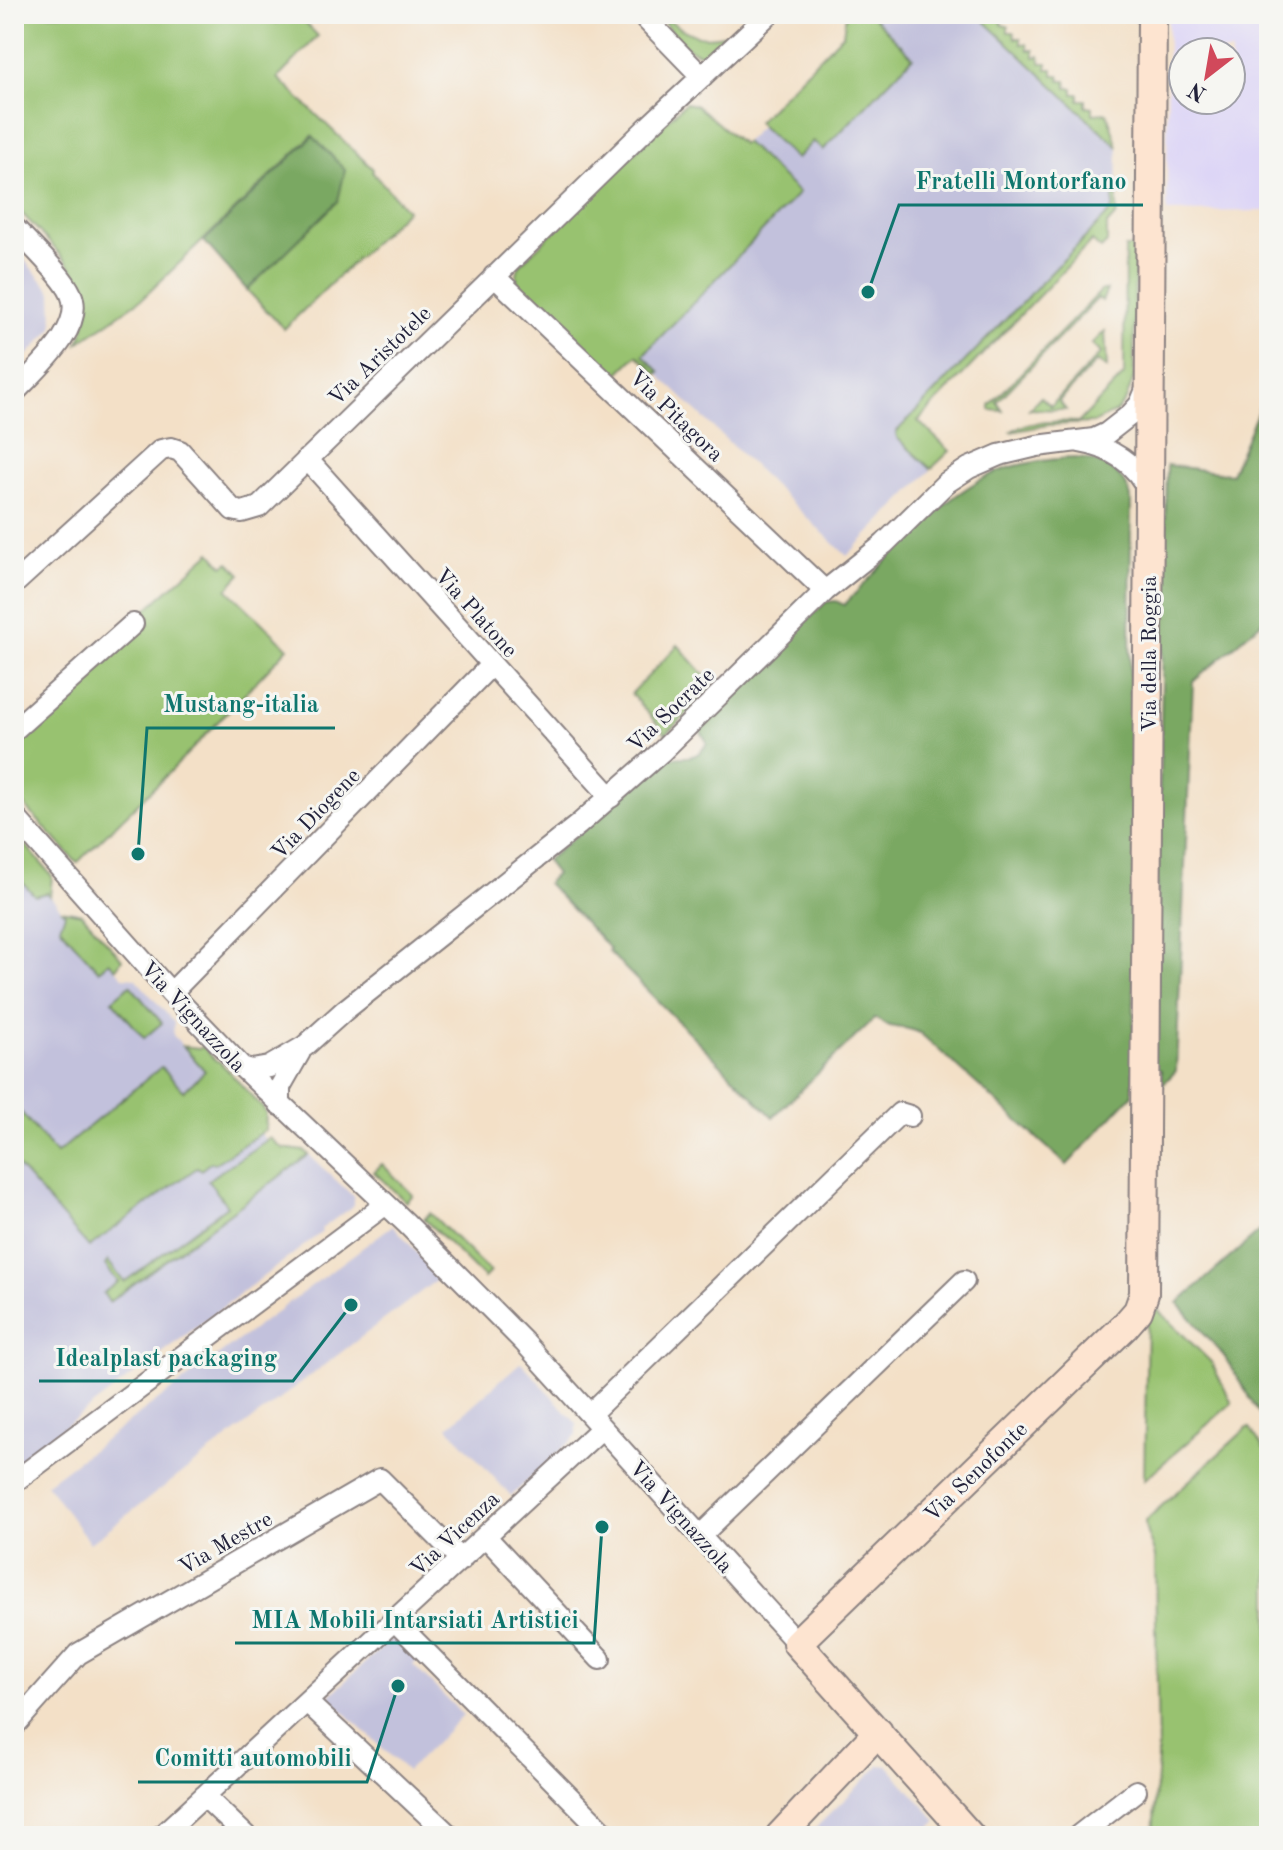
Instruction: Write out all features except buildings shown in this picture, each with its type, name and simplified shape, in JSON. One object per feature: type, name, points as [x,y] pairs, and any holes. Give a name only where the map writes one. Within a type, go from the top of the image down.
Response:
[{"type":"street","points":[[641,14],[702,77]]},
{"type":"street","name":"Via Aristotele","points":[[14,584],[161,450],[171,448],[180,451],[226,504],[242,512],[259,507],[494,276],[769,14]]},
{"type":"street","name":"Via della Roggia","points":[[1144,1294],[1149,493],[1142,450],[1149,382],[1152,14]]},
{"type":"street","points":[[14,227],[71,294],[74,306],[72,322],[58,344],[14,393]]},
{"type":"street","name":"Via Pitagora","points":[[494,276],[825,591]]},
{"type":"street","name":"Via Socrate","points":[[242,1067],[252,1070],[269,1067],[305,1046],[345,1010],[611,797],[681,733],[825,591],[884,544],[946,483],[969,468],[1016,450],[1094,439],[1119,424],[1140,404],[1149,382]]},
{"type":"street","points":[[1119,424],[1131,419],[1147,429],[1142,450]]},
{"type":"street","name":"Via Socrate","points":[[1079,442],[1106,448],[1142,450]]},
{"type":"street","name":"Via Platone","points":[[307,459],[611,797]]},
{"type":"street","points":[[14,730],[133,624]]},
{"type":"street","name":"Via Diogene","points":[[171,993],[491,665]]},
{"type":"street","name":"Via Vignazzola","points":[[14,816],[171,993],[242,1067],[488,1305],[970,1836]]},
{"type":"street","name":"Via Socrate","points":[[280,1105],[280,1087],[305,1046]]},
{"type":"street","name":"Via Vicenza","points":[[161,1836],[486,1537],[900,1113],[910,1116]]},
{"type":"street","points":[[14,1482],[386,1204]]},
{"type":"street","points":[[700,1536],[964,1281]]},
{"type":"street","name":"Via Senofonte","points":[[797,1643],[1124,1327],[1138,1311],[1144,1294]]},
{"type":"street","name":"Via Mestre","points":[[14,1726],[78,1654],[380,1479],[461,1560]]},
{"type":"street","points":[[486,1537],[600,1659]]},
{"type":"street","points":[[395,1621],[608,1836]]},
{"type":"street","points":[[307,1702],[450,1836]]},
{"type":"street","points":[[780,1836],[878,1732]]},
{"type":"street","points":[[1078,1836],[1136,1791]]},
{"type":"street","points":[[204,1796],[246,1836]]},
{"type":"shaded area","points":[[851,14],[982,14],[1118,145],[1117,210],[900,436],[933,468],[847,556],[638,355],[743,144],[847,36]]},
{"type":"shaded area","points":[[1168,14],[1269,14],[1269,211],[1167,212],[1167,116],[1247,116],[1247,36],[1168,36]]},
{"type":"shaded area","points":[[14,248],[52,292],[53,328],[14,370]]},
{"type":"shaded area","points":[[14,841],[51,883],[51,897],[62,910],[76,911],[96,948],[123,977],[135,978],[174,1022],[173,1035],[183,1046],[199,1048],[248,1120],[291,1168],[309,1155],[354,1197],[354,1205],[14,1465]]},
{"type":"shaded area","points":[[393,1225],[439,1278],[90,1543],[46,1484]]},
{"type":"shaded area","points":[[521,1362],[577,1424],[577,1435],[511,1496],[448,1427]]},
{"type":"shaded area","points":[[391,1639],[398,1639],[418,1660],[413,1665],[463,1715],[407,1771],[328,1697]]},
{"type":"shaded area","points":[[880,1765],[888,1766],[937,1821],[921,1836],[807,1836]]},
{"type":"green space","points":[[14,14],[269,14],[277,23],[287,14],[297,14],[318,36],[278,78],[373,169],[372,172],[407,210],[284,329],[247,290],[338,201],[312,136],[143,298],[78,343],[88,307],[83,284],[14,205]]},
{"type":"green space","points":[[846,14],[870,14],[913,57],[823,150],[813,141],[796,159],[757,122],[843,34]]},
{"type":"green space","points":[[977,14],[995,14],[995,19],[1001,19],[1002,25],[1008,26],[1008,32],[1014,32],[1015,38],[1021,38],[1021,44],[1027,44],[1028,50],[1034,50],[1034,57],[1040,56],[1041,63],[1047,63],[1047,69],[1053,69],[1053,75],[1059,75],[1060,81],[1066,81],[1067,88],[1073,88],[1073,94],[1079,94],[1079,100],[1086,100],[1086,107],[1093,107],[1093,114],[1107,113],[1118,147]]},
{"type":"green space","points":[[668,19],[694,35],[717,36],[737,32],[714,50],[698,53],[683,44],[664,23]]},
{"type":"green space","points":[[685,103],[696,105],[742,144],[745,142],[799,193],[643,355],[660,372],[657,374],[637,355],[619,373],[612,372],[521,289],[517,280],[518,271],[520,264]]},
{"type":"green space","points":[[313,136],[345,170],[338,201],[247,290],[204,241]]},
{"type":"green space","points":[[1113,194],[1117,194],[1117,214],[1107,225],[1107,243],[1101,249],[1092,241],[918,421],[950,451],[931,469],[897,438],[896,432],[1113,209]]},
{"type":"green space","points":[[1125,247],[1135,247],[1134,377],[1126,400],[1116,412],[1093,423],[1048,425],[1010,432],[1033,424],[1079,422],[1124,375]]},
{"type":"green space","points":[[1102,290],[1107,290],[1102,301],[1098,298],[997,402],[1003,411],[990,410],[990,405]]},
{"type":"green space","points":[[1105,331],[1107,368],[1097,361],[1059,401],[1066,410],[1029,409],[1041,397],[1051,406],[1101,353],[1092,344]]},
{"type":"green space","points":[[1269,385],[1269,616],[1193,682],[1176,1071],[1162,1085],[1161,1070],[1153,1069],[1167,465],[1231,474]]},
{"type":"green space","points":[[1076,458],[1094,461],[1110,469],[1124,482],[1131,498],[1130,693],[1137,701],[1133,1094],[1067,1165],[920,1033],[887,1025],[875,1018],[773,1117],[608,951],[610,949],[547,883],[556,874],[546,861],[668,758],[700,752],[707,742],[701,725],[826,602],[836,601],[844,605],[935,512],[956,496],[976,482],[1006,469]]},
{"type":"green space","points":[[211,552],[223,566],[229,562],[241,574],[227,589],[288,648],[174,768],[77,863],[14,794],[14,745],[149,623],[141,614]]},
{"type":"green space","points":[[678,645],[715,687],[666,734],[631,694]]},
{"type":"green space","points":[[14,831],[52,876],[50,897],[47,893],[35,896],[14,873]]},
{"type":"green space","points":[[62,910],[82,914],[122,959],[116,969],[109,962],[99,971],[60,927],[65,914]]},
{"type":"green space","points":[[130,985],[162,1023],[144,1038],[112,1000]]},
{"type":"green space","points":[[183,1046],[202,1046],[220,1062],[263,1108],[266,1114],[265,1130],[214,1164],[211,1162],[201,1170],[198,1167],[89,1247],[14,1162],[14,1104],[56,1154],[161,1067],[184,1091],[205,1071]]},
{"type":"green space","points":[[270,1138],[282,1148],[304,1151],[309,1155],[109,1302],[103,1293],[118,1282],[105,1265],[108,1261],[124,1282],[227,1206],[208,1180]]},
{"type":"green space","points":[[382,1164],[413,1195],[406,1202],[374,1172]]},
{"type":"green space","points":[[430,1213],[490,1272],[484,1278],[424,1219]]},
{"type":"green space","points":[[1269,1223],[1269,1429],[1224,1356],[1178,1303]]},
{"type":"green space","points":[[1157,1309],[1211,1362],[1232,1403],[1144,1480],[1147,1319],[1152,1310]]},
{"type":"green space","points":[[1250,1428],[1269,1457],[1269,1836],[1153,1836],[1158,1758],[1155,1558],[1145,1521]]},
{"type":"place","name":"Fratelli Montorfano","points":[[868,292]]},
{"type":"place","name":"Mustang-italia","points":[[138,854]]},
{"type":"place","name":"Idealplast packaging","points":[[351,1305]]},
{"type":"place","name":"MIA Mobili Intarsiati Artistici","points":[[602,1527]]},
{"type":"place","name":"Comitti automobili","points":[[398,1686]]}]
